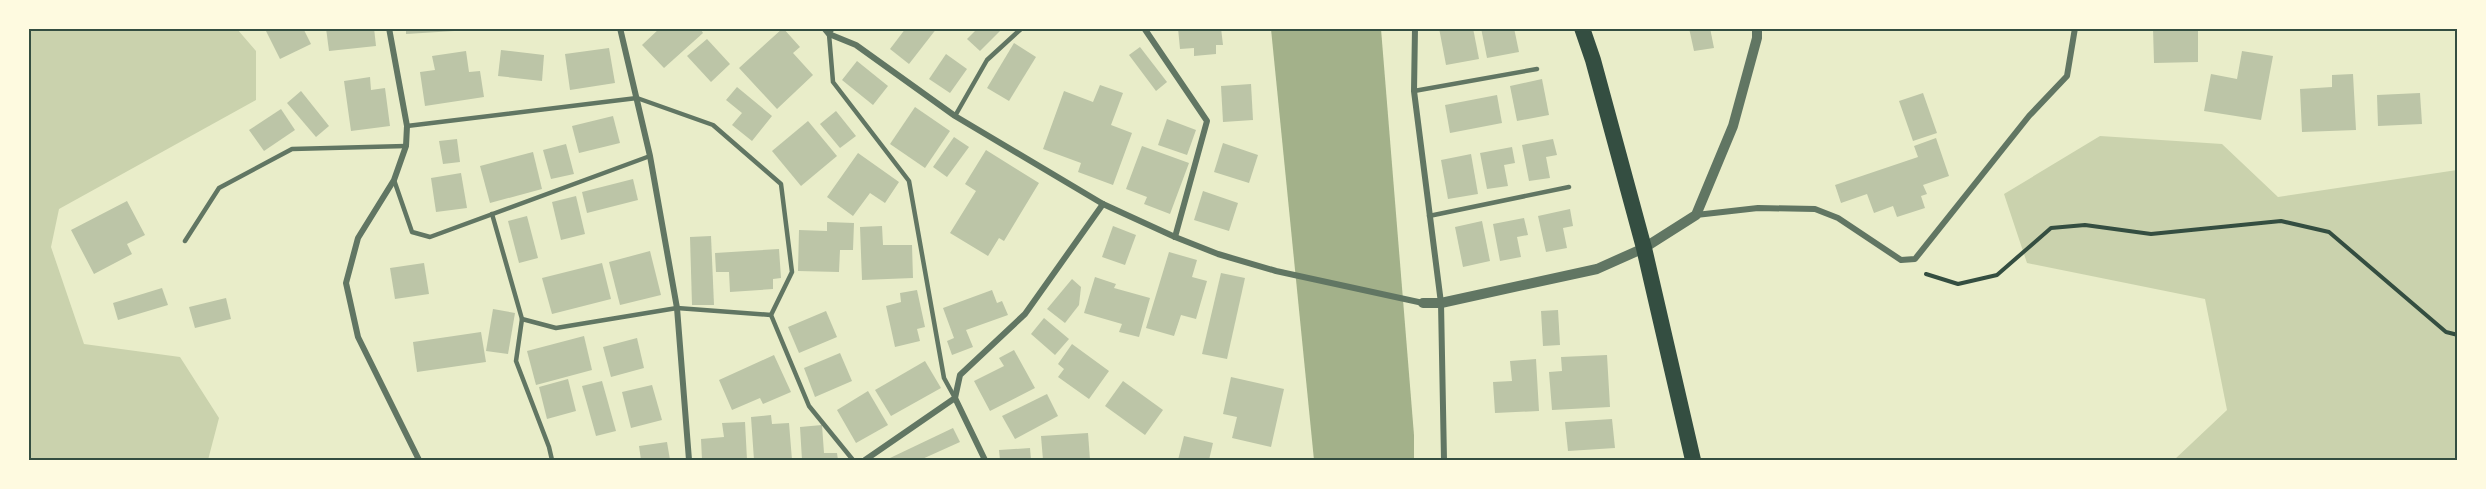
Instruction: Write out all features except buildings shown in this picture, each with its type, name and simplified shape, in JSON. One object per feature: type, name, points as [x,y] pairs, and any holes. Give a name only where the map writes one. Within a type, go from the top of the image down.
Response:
[{"type":"highway","points":[[1581,28],[1593,60],[1644,248],[1694,459]]},
{"type":"street","points":[[389,28],[407,126],[406,146],[394,180],[358,238],[346,283],[358,337],[419,460]]},
{"type":"street","points":[[620,28],[650,156],[676,308],[689,460]]},
{"type":"street","points":[[824,28],[856,45],[955,116],[1103,204],[1218,254],[1276,271],[1423,303],[1441,303],[1596,269],[1644,248],[1696,215],[1758,208],[1815,209],[1838,218],[1900,260],[1915,259],[2029,116],[2067,75],[2075,28]]},
{"type":"street","points":[[1144,28],[1207,121],[1175,237]]},
{"type":"street","points":[[1415,28],[1414,91],[1441,303],[1444,460]]},
{"type":"street","points":[[1696,215],[1733,126],[1757,38],[1757,28]]},
{"type":"street","points":[[985,460],[955,398],[960,375],[1025,314],[1103,204]]},
{"type":"street","points":[[865,460],[955,398]]},
{"type":"lane","points":[[955,116],[987,60],[1022,28]]},
{"type":"lane","points":[[831,31],[833,82],[909,181],[944,378],[955,398]]},
{"type":"lane","points":[[1414,91],[1537,69]]},
{"type":"lane","points":[[407,126],[637,98],[713,124],[781,184],[792,272],[771,315],[809,406],[853,460]]},
{"type":"lane","points":[[184,241],[219,188],[292,148],[406,146]]},
{"type":"lane","points":[[394,180],[412,232],[430,237],[650,156]]},
{"type":"lane","points":[[1429,216],[1569,187]]},
{"type":"lane","points":[[492,214],[522,319],[516,361],[552,460]]},
{"type":"lane","points":[[522,319],[556,328],[676,308],[771,315]]},
{"type":"path","points":[[1915,259],[1925,273],[1958,284],[1997,275],[2051,228],[2085,225],[2151,234],[2281,220],[2329,232],[2446,332],[2457,335]]},
{"type":"shaded area","points":[[28,29],[237,29],[256,51],[256,100],[59,209],[51,247],[84,344],[180,357],[219,418],[208,460],[29,460]]},
{"type":"shaded area","points":[[1271,29],[1381,29],[1414,435],[1414,460],[1314,460]]},
{"type":"shaded area","points":[[2100,136],[2222,144],[2278,197],[2457,170],[2457,460],[2174,460],[2227,410],[2205,299],[2027,263],[2004,194]]}]
